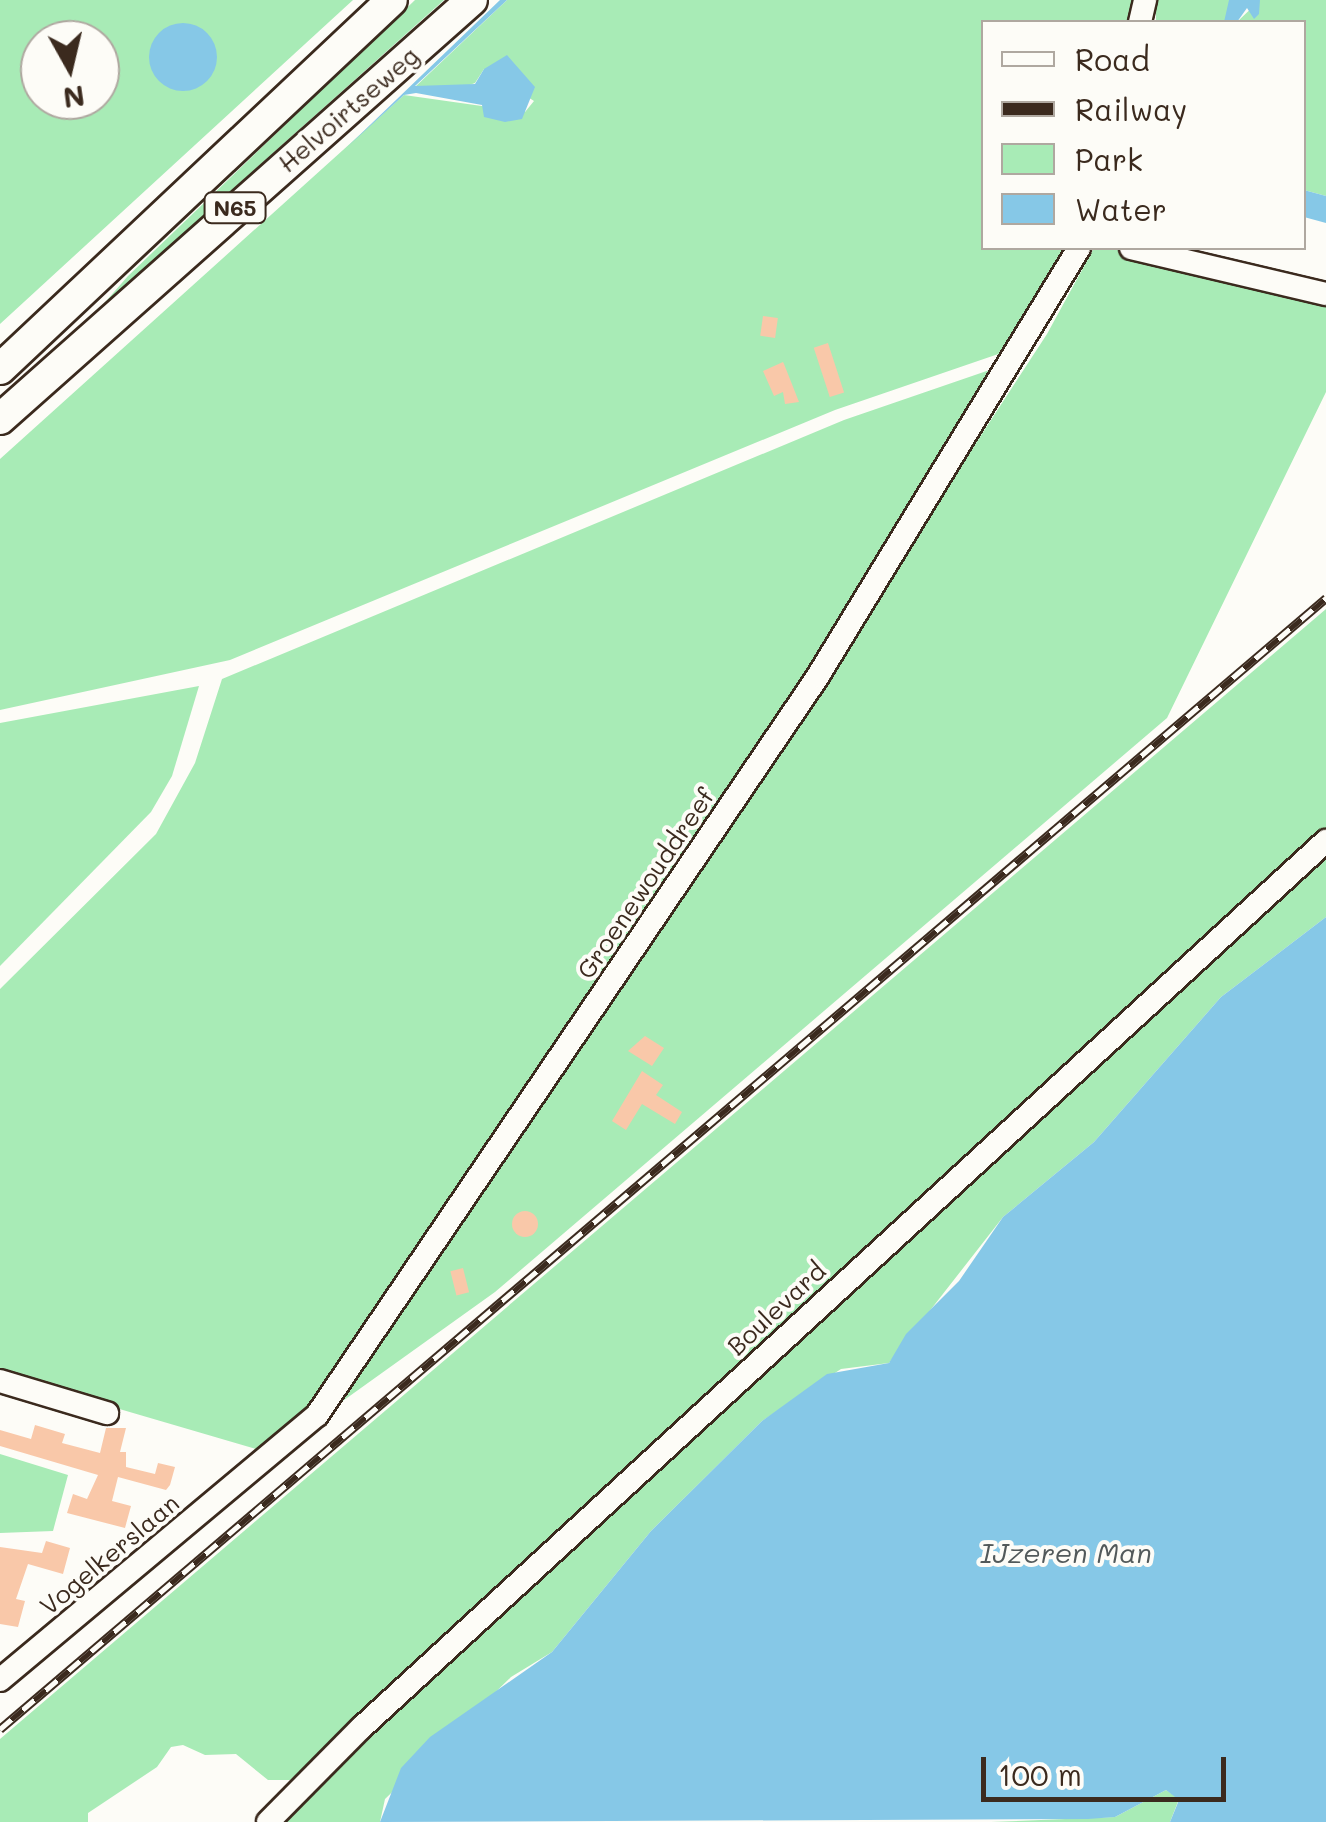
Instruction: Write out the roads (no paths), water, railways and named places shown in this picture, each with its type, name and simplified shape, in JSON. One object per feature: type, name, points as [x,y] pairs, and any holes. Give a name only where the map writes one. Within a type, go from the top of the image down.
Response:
[{"type":"main road","name":"Helvoirtseweg","points":[[0,369],[392,0]]},
{"type":"main road","name":"Helvoirtseweg","points":[[0,418],[472,0]]},
{"type":"street","name":"Groenewouddreef","points":[[206,1509],[317,1415],[818,676],[1077,250]]},
{"type":"street","points":[[1139,250],[1326,294]]},
{"type":"street","name":"Boulevard","points":[[268,1822],[375,1715],[1326,841]]},
{"type":"street","points":[[0,1381],[107,1413]]},
{"type":"street","name":"Vogelkerslaan","points":[[0,1680],[206,1509]]},
{"type":"water","points":[[500,0],[507,0],[415,86],[475,84],[484,69],[507,55],[535,87],[522,119],[505,122],[484,117],[482,105],[416,93],[404,95],[345,149]]},
{"type":"water","points":[[1229,0],[1260,0],[1259,14],[1254,19],[1247,8],[1238,20],[1224,20]]},
{"type":"water","points":[[183,23],[207,33],[217,57],[207,81],[183,91],[159,81],[149,57],[159,33]]},
{"type":"water","points":[[1306,191],[1326,196],[1326,223],[1306,218]]},
{"type":"water","name":"IJzeren Man","points":[[1326,917],[1326,1822],[1170,1822],[1179,1800],[1166,1790],[1115,1817],[1088,1819],[380,1822],[401,1768],[430,1737],[552,1652],[651,1531],[762,1421],[827,1374],[889,1363],[906,1334],[959,1281],[1003,1217],[1094,1142],[1221,997]]},
{"type":"railway","points":[[0,1729],[1326,598]]}]
